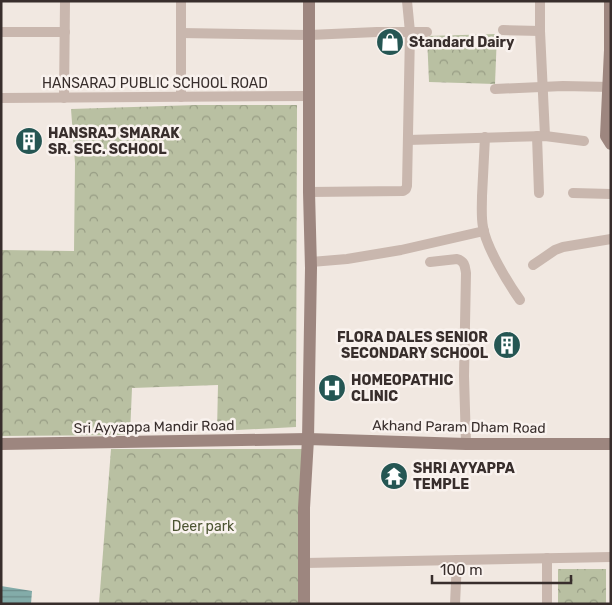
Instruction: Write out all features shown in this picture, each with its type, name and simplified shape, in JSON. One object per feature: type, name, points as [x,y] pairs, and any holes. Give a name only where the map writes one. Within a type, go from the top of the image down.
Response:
[{"type":"street","points":[[64,98],[65,1]]},
{"type":"street","points":[[181,1],[181,97]]},
{"type":"street","points":[[304,604],[304,508],[308,439],[311,262],[309,192],[310,1]]},
{"type":"street","points":[[309,192],[406,190],[410,32],[407,1]]},
{"type":"street","points":[[539,193],[542,87],[540,1]]},
{"type":"street","points":[[610,1],[610,87],[606,136],[611,144]]},
{"type":"street","points":[[503,30],[540,32]]},
{"type":"street","points":[[1,32],[65,32]]},
{"type":"street","points":[[182,33],[309,35],[426,32]]},
{"type":"street","points":[[495,89],[563,86],[610,87]]},
{"type":"street","name":"HANSARAJ PUBLIC SCHOOL ROAD","points":[[1,98],[309,96]]},
{"type":"street","points":[[408,140],[541,136],[584,141]]},
{"type":"street","points":[[485,137],[482,211],[484,231],[497,260],[520,300]]},
{"type":"street","points":[[573,193],[611,194]]},
{"type":"street","points":[[311,262],[347,259],[401,250],[484,231]]},
{"type":"street","points":[[533,265],[555,250],[563,247],[611,240]]},
{"type":"street","points":[[430,262],[462,260],[466,273],[464,376],[466,444]]},
{"type":"street","name":"Akhand Param Dham Road","points":[[308,439],[466,444],[609,444]]},
{"type":"street","name":"Sri Ayyappa Mandir Road","points":[[1,444],[308,439]]},
{"type":"street","points":[[305,563],[611,557]]},
{"type":"street","points":[[547,558],[547,604]]},
{"type":"street","points":[[455,604],[457,560]]},
{"type":"green space","points":[[497,34],[495,84],[429,82],[427,36]]},
{"type":"green space","points":[[196,105],[297,105],[296,427],[217,431],[218,385],[132,388],[130,435],[1,436],[1,250],[74,251],[75,163],[71,109]]},
{"type":"green space","name":"Deer park","points":[[111,449],[303,449],[300,604],[99,604]]},
{"type":"green space","points":[[558,569],[606,569],[606,604],[558,604]]},
{"type":"water","points":[[1,586],[32,591],[31,604],[1,604]]},
{"type":"place","name":"Standard Dairy","points":[[390,42]]},
{"type":"place","name":"HANSRAJ SMARAK SR. SEC. SCHOOL","points":[[29,141]]},
{"type":"place","name":"FLORA DALES SENIOR SECONDARY SCHOOL","points":[[507,345]]},
{"type":"place","name":"HOMEOPATHIC CLINIC","points":[[332,388]]},
{"type":"place","name":"SHRI AYYAPPA TEMPLE","points":[[394,476]]}]
